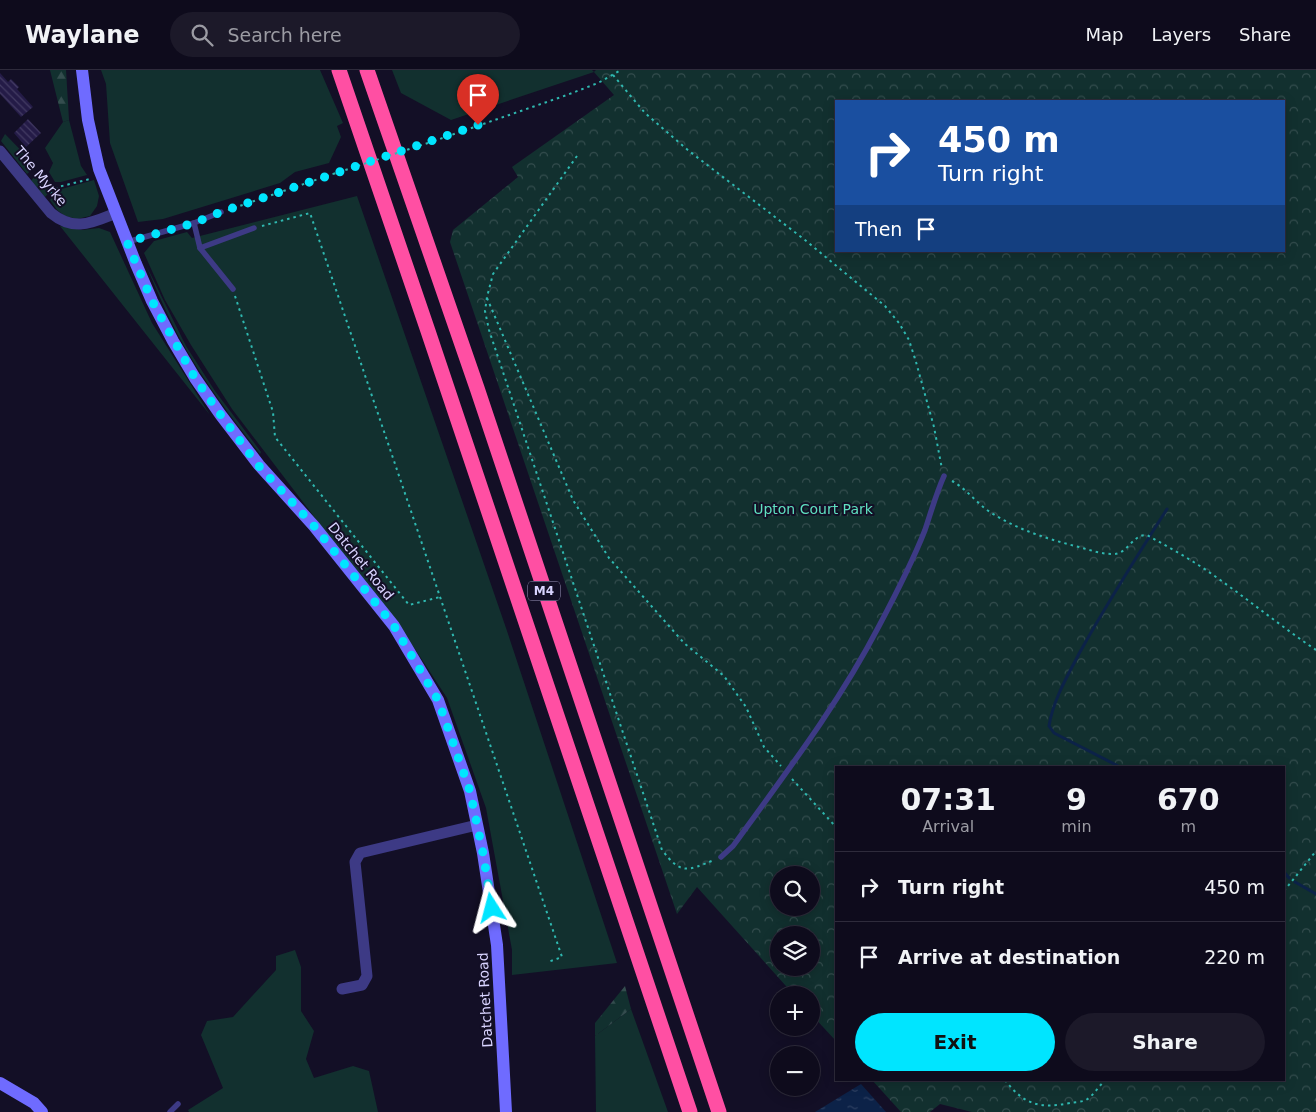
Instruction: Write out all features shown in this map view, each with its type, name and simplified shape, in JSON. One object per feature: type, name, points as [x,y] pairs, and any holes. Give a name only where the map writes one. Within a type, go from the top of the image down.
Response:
[{"type":"highway","name":"M4","points":[[338,70],[422,313],[690,1112]]},
{"type":"highway","name":"M4","points":[[367,70],[442,287],[719,1112]]},
{"type":"main road","name":"Datchet Road","points":[[82,70],[92,142],[99,169],[152,301],[173,341],[195,378],[258,465],[314,526],[394,626],[438,700],[470,791],[498,945],[506,1112]]},
{"type":"main road","points":[[0,1083],[34,1104],[42,1112]]},
{"type":"street","name":"The Myrke","points":[[0,151],[42,203],[59,220],[76,225],[88,224],[116,213]]},
{"type":"street","points":[[342,989],[362,985],[367,976],[355,862],[356,856],[360,852],[477,825]]},
{"type":"lane","points":[[127,242],[194,223],[221,212]]},
{"type":"lane","points":[[194,223],[200,248],[233,289]]},
{"type":"lane","points":[[200,248],[254,228]]},
{"type":"lane","points":[[721,857],[734,846],[822,723],[844,688],[879,627],[906,573],[925,529],[944,476]]},
{"type":"lane","points":[[170,1112],[178,1104]]},
{"type":"path","points":[[221,212],[567,95],[621,70]]},
{"type":"path","points":[[613,75],[645,114],[689,151],[843,270],[885,306],[899,323],[916,362],[934,427],[944,476],[958,484],[971,498],[1004,520],[1027,531],[1054,540],[1105,554],[1116,554],[1124,550],[1141,534],[1147,535],[1188,558],[1280,626],[1316,650]]},
{"type":"path","points":[[577,156],[494,274],[485,310],[489,330],[662,850],[671,862],[680,868],[692,869],[721,857]]},
{"type":"path","points":[[42,203],[58,188],[91,178]]},
{"type":"path","points":[[254,228],[310,213],[562,957],[548,962]]},
{"type":"path","points":[[233,289],[273,412],[275,437],[409,605],[440,597]]},
{"type":"path","points":[[487,297],[573,500],[610,558],[684,643],[724,676],[746,707],[764,747],[835,826]]},
{"type":"path","points":[[1285,890],[1316,851]]},
{"type":"path","points":[[1006,1081],[1015,1093],[1028,1101],[1054,1106],[1086,1100],[1104,1081]]},
{"type":"green space","points":[[50,70],[66,70],[69,120],[63,122]]},
{"type":"green space","points":[[101,70],[320,70],[343,123],[337,126],[341,137],[329,163],[295,172],[280,183],[163,219],[138,222],[110,143],[106,84]]},
{"type":"green space","points":[[392,70],[592,70],[594,72],[451,120],[401,93]]},
{"type":"green space","name":"Upton Court Park","points":[[596,70],[1316,70],[1316,1112],[972,1112],[940,1104],[930,1112],[901,1112],[873,1081],[1285,1081],[1285,766],[835,766],[835,1040],[820,1024],[820,986],[786,986],[777,976],[820,976],[820,926],[770,926],[770,968],[697,887],[677,914],[450,242],[453,230],[518,177],[512,167],[614,95],[594,72]]},
{"type":"green space","points":[[69,120],[81,166],[87,175],[55,182],[49,172],[53,163],[45,148],[63,122]]},
{"type":"green space","points":[[5,134],[36,166],[27,174],[1,141]]},
{"type":"green space","points":[[39,170],[54,187],[45,197],[31,181]]},
{"type":"green space","points":[[94,180],[99,196],[97,206],[90,216],[77,219],[65,216],[57,210],[50,200],[58,190]]},
{"type":"green space","points":[[357,196],[506,628],[617,963],[512,975],[512,950],[486,808],[447,698],[415,649],[232,409],[165,300],[144,253],[154,241],[187,232],[192,238]]},
{"type":"green space","points":[[60,226],[82,230],[99,228],[110,232],[152,323],[210,415]]},
{"type":"green space","points":[[146,265],[186,346],[215,391],[261,452],[260,454],[212,391],[187,351],[165,309]]},
{"type":"green space","points":[[295,950],[301,967],[301,1011],[314,1031],[306,1059],[314,1078],[353,1066],[369,1071],[378,1112],[189,1112],[188,1110],[223,1088],[201,1035],[207,1021],[233,1017],[276,970],[276,956]]},
{"type":"green space","points":[[625,986],[631,1009],[595,1036],[595,1023]]},
{"type":"green space","points":[[631,1009],[668,1112],[596,1112],[595,1036]]},
{"type":"water","points":[[861,1084],[886,1112],[815,1112]]},
{"type":"building","points":[[0,73],[8,82],[11,79],[19,87],[17,89],[33,107],[21,117],[0,94]]},
{"type":"building","points":[[28,119],[41,133],[26,147],[14,133]]},
{"type":"waterway","points":[[1118,766],[1054,733],[1049,726],[1057,697],[1080,652],[1111,598],[1167,509]]},
{"type":"waterway","points":[[1285,873],[1289,878]]},
{"type":"waterway","points":[[1295,882],[1316,894]]},
{"type":"route","points":[[478,125],[221,212],[194,223],[127,242],[152,301],[195,378],[258,465],[314,526],[394,626],[438,700],[470,791],[492,908]]}]
